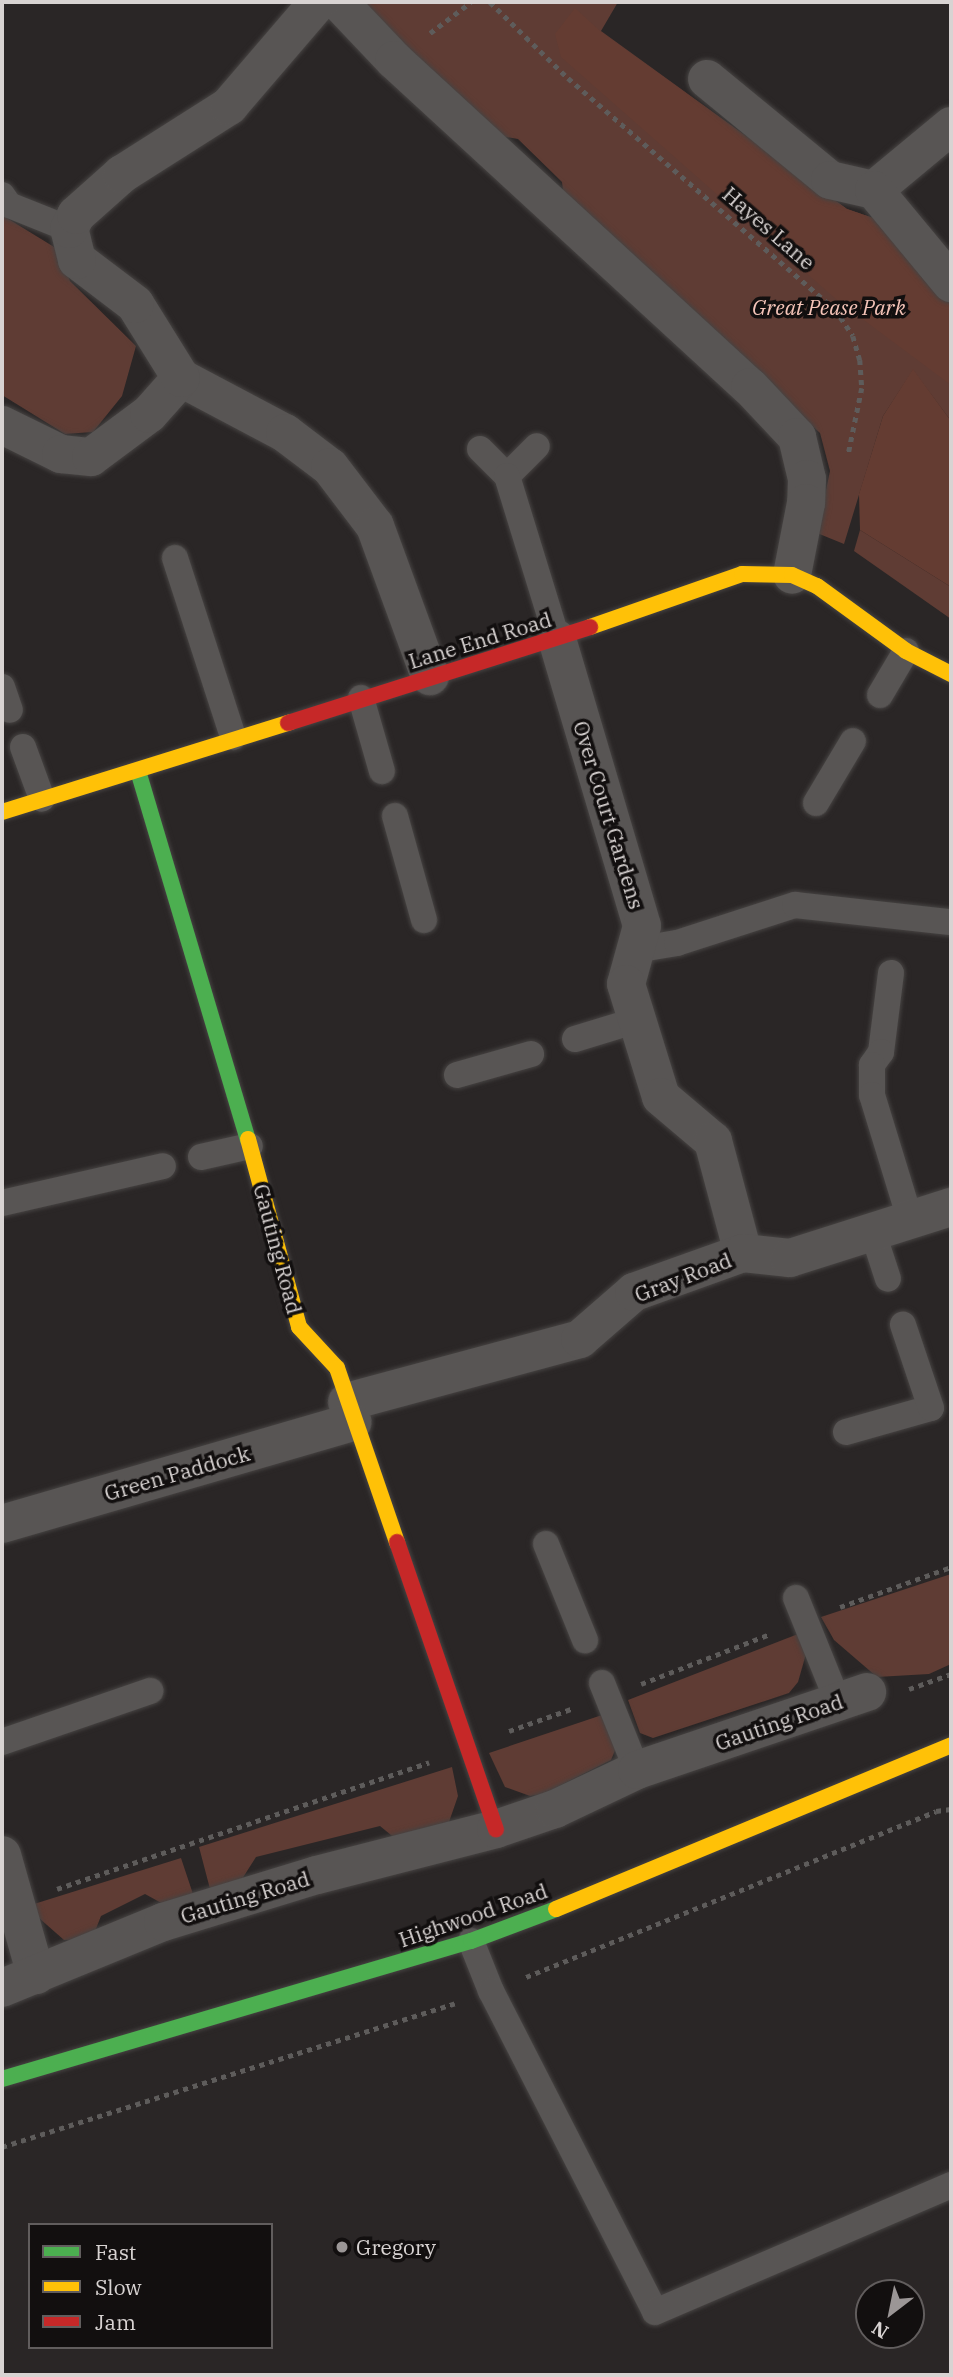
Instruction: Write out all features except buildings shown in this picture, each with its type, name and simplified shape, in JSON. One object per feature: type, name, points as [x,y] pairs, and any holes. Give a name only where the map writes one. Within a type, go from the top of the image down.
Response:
[{"type":"street","points":[[318,2],[229,106],[122,174],[76,215],[69,229],[77,260],[135,304],[181,378],[285,433],[330,467],[375,526],[430,676]]},
{"type":"street","points":[[339,2],[394,60],[750,387],[797,437],[807,479],[806,503],[792,575]]},
{"type":"street","points":[[707,79],[830,180],[874,190],[951,283]]},
{"type":"street","points":[[874,190],[951,126]]},
{"type":"street","points":[[2,425],[61,454],[91,457],[149,414],[181,378]]},
{"type":"street","name":"Lane End Road","points":[[2,812],[138,771],[233,737],[557,639],[742,574],[792,575],[817,586],[906,651],[951,674]]},
{"type":"street","name":"Over Court Gardens","points":[[557,639],[642,926],[626,984],[661,1097],[713,1142],[743,1253]]},
{"type":"street","name":"Gauting Road","points":[[138,771],[250,1146],[299,1327],[337,1368],[496,1829]]},
{"type":"street","name":"Gray Road","points":[[350,1412],[580,1339],[634,1292],[743,1253],[790,1258],[951,1207]]},
{"type":"street","name":"Green Paddock","points":[[2,1524],[350,1412]]},
{"type":"street","name":"Gauting Road","points":[[19,1981],[163,1922],[317,1875],[496,1829],[555,1809],[637,1770],[853,1697]]},
{"type":"street","name":"Highwood Road","points":[[2,2079],[471,1941],[639,1878],[948,1749]]},
{"type":"street","points":[[2,1854],[19,1981]]},
{"type":"lane","points":[[2,195],[9,205],[69,229]]},
{"type":"lane","points":[[507,476],[537,446]]},
{"type":"lane","points":[[480,449],[507,476],[557,639]]},
{"type":"lane","points":[[175,558],[233,737]]},
{"type":"lane","points":[[880,695],[906,651]]},
{"type":"lane","points":[[361,698],[382,771]]},
{"type":"lane","points":[[816,803],[853,741]]},
{"type":"lane","points":[[23,747],[42,799]]},
{"type":"lane","points":[[395,816],[424,920]]},
{"type":"lane","points":[[635,950],[677,943],[795,905],[950,922]]},
{"type":"lane","points":[[891,973],[881,1052],[873,1065],[872,1095],[911,1219]]},
{"type":"lane","points":[[575,1040],[637,1020]]},
{"type":"lane","points":[[457,1075],[531,1054]]},
{"type":"lane","points":[[201,1157],[250,1146]]},
{"type":"lane","points":[[2,1203],[163,1166]]},
{"type":"lane","points":[[873,1233],[888,1279]]},
{"type":"lane","points":[[846,1432],[931,1408],[903,1325]]},
{"type":"lane","points":[[546,1544],[585,1640]]},
{"type":"lane","points":[[796,1598],[853,1697]]},
{"type":"lane","points":[[602,1683],[637,1770]]},
{"type":"lane","points":[[2,1742],[150,1691]]},
{"type":"lane","points":[[471,1941],[491,1991],[656,2312],[951,2185]]},
{"type":"path","points":[[394,60],[471,2]]},
{"type":"path","name":"Hayes Lane","points":[[490,2],[568,78],[835,309],[853,335],[860,360],[862,388],[846,464]]},
{"type":"green space","name":"Great Pease Park","points":[[357,2],[618,2],[601,31],[847,209],[882,221],[951,301],[951,421],[913,370],[883,416],[844,544],[817,533],[830,471],[820,433],[564,200],[562,182],[518,139],[494,135]]},
{"type":"green space","points":[[2,215],[59,250],[70,281],[136,346],[122,396],[93,432],[65,434],[2,395]]},
{"type":"green space","points":[[860,530],[951,587],[951,619],[854,551]]},
{"type":"green space","points":[[951,1574],[951,1664],[929,1674],[877,1677],[834,1640],[821,1617]]},
{"type":"green space","points":[[798,1634],[806,1654],[798,1682],[789,1693],[653,1738],[640,1733],[628,1700]]},
{"type":"green space","points":[[602,1715],[616,1748],[611,1760],[543,1794],[530,1796],[505,1787],[489,1753]]},
{"type":"green space","points":[[452,1767],[458,1796],[449,1822],[397,1840],[380,1826],[256,1857],[242,1879],[210,1889],[199,1847]]},
{"type":"green space","points":[[181,1858],[194,1897],[165,1905],[145,1894],[101,1916],[92,1939],[64,1940],[39,1918],[34,1904]]},
{"type":"shaded area","points":[[575,8],[600,31],[847,209],[882,221],[951,301],[951,385],[837,300],[561,57],[555,34]]},
{"type":"shaded area","points":[[913,369],[951,421],[951,587],[860,530],[859,494],[883,416]]},
{"type":"traffic: fast","points":[[138,771],[248,1139]]},
{"type":"traffic: fast","points":[[2,2079],[471,1941],[556,1909]]},
{"type":"traffic: slow","points":[[590,627],[742,574],[792,575],[817,586],[906,651],[951,674]]},
{"type":"traffic: slow","points":[[2,812],[288,723]]},
{"type":"traffic: slow","points":[[248,1139],[299,1327],[337,1368],[397,1542]]},
{"type":"traffic: slow","points":[[556,1909],[951,1745]]},
{"type":"traffic: jam","points":[[288,723],[590,627]]},
{"type":"traffic: jam","points":[[397,1542],[496,1829]]},
{"type":"place","name":"Gregory","points":[[342,2247]]}]
